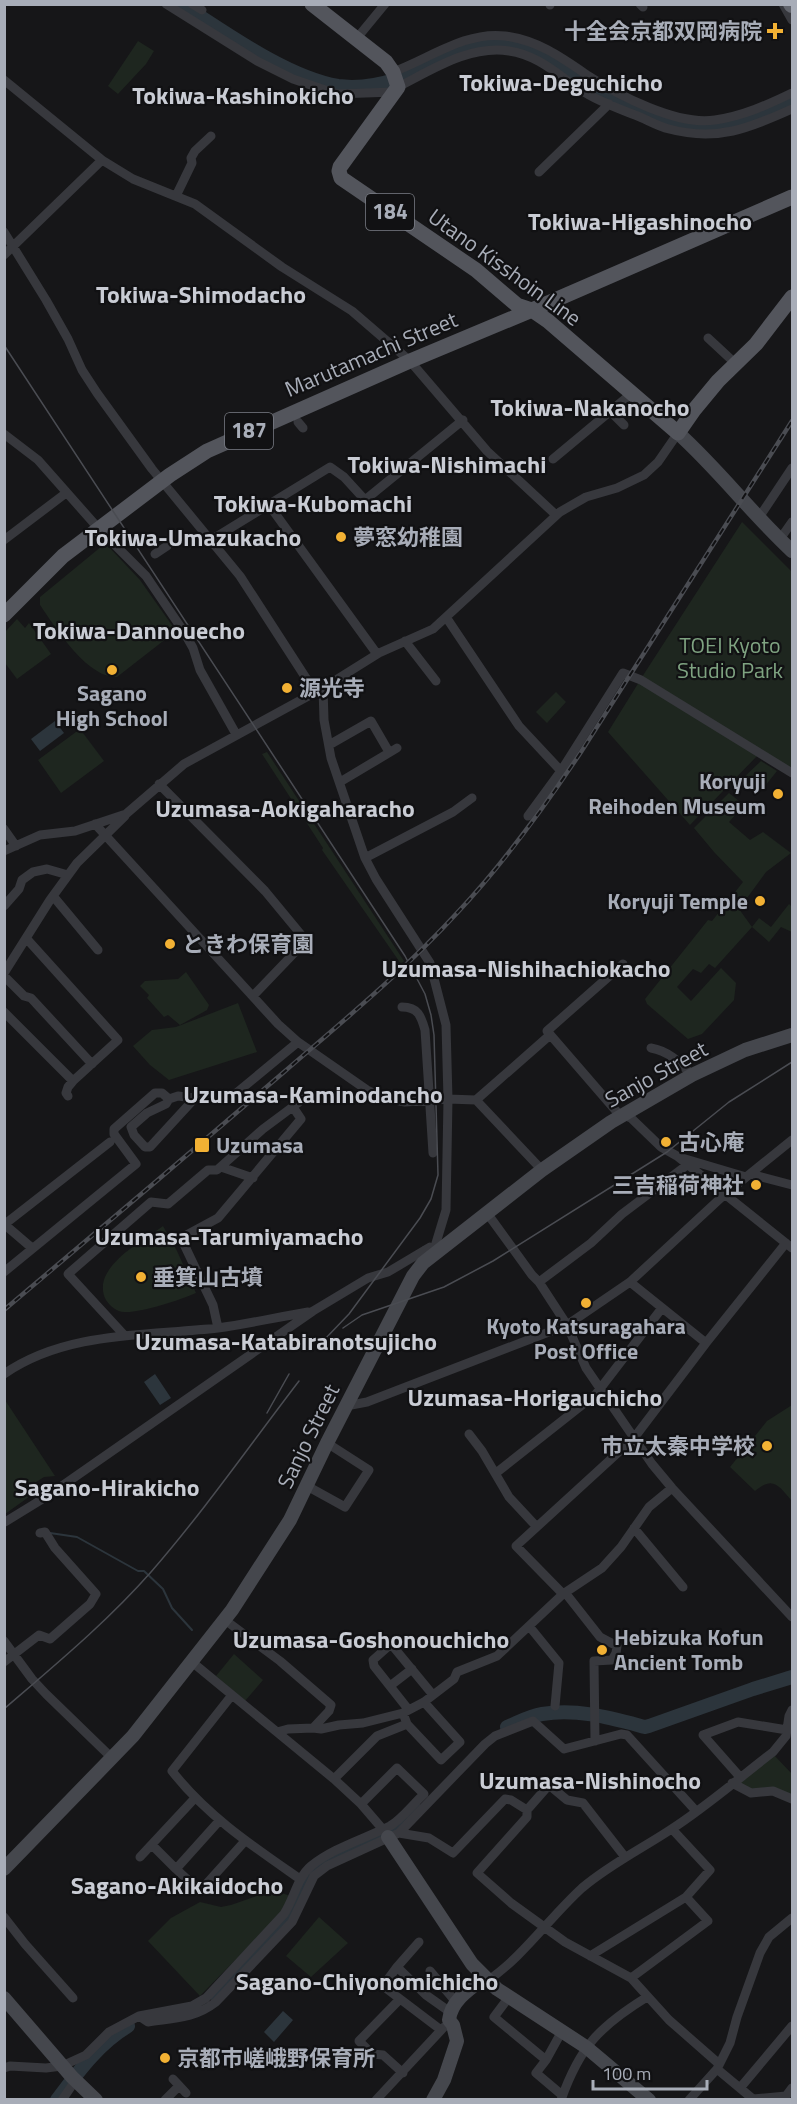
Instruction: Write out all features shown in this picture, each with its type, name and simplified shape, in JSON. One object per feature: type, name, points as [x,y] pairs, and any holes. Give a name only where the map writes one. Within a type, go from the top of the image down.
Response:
[{"type":"main road","points":[[312,4],[386,62],[395,82]]},
{"type":"main road","name":"Utano Kisshoin Line","points":[[395,82],[340,167],[341,178],[476,270],[517,305],[532,310],[548,321],[678,433]]},
{"type":"main road","name":"Marutamachi Street","points":[[4,615],[63,556],[188,462],[222,443],[792,198]]},
{"type":"main road","points":[[792,297],[756,344],[712,388],[678,433],[792,551]]},
{"type":"main road","name":"Sanjo Street","points":[[4,1869],[113,1759],[154,1711],[225,1620],[285,1528],[413,1276],[432,1250],[487,1213],[542,1170],[611,1122],[692,1075],[745,1050],[792,1035]]},
{"type":"main road","points":[[390,1833],[472,1964],[485,1980],[586,2047],[649,2100]]},
{"type":"main road","points":[[434,2100],[444,2080],[457,2041],[449,2016],[485,1980]]},
{"type":"main road","points":[[4,1998],[74,2080],[96,2100]]},
{"type":"street","points":[[166,4],[257,61],[302,82],[337,94],[395,82],[467,54],[480,51],[509,51],[538,60],[582,92],[667,128],[707,135],[732,133],[792,109]]},
{"type":"street","points":[[192,4],[202,10]]},
{"type":"street","points":[[357,38],[385,4]]},
{"type":"street","points":[[783,4],[792,20]]},
{"type":"street","points":[[395,82],[453,44],[469,39],[504,35],[537,44],[557,53],[606,87],[654,108],[687,119],[712,121],[738,115],[760,108],[792,93]]},
{"type":"street","points":[[4,80],[102,160],[133,179],[195,204],[282,267],[338,301],[410,361],[463,420],[487,451],[556,515]]},
{"type":"street","points":[[539,172],[609,104]]},
{"type":"street","points":[[176,196],[192,163],[191,158],[195,151],[211,136]]},
{"type":"street","points":[[4,255],[14,248],[102,160]]},
{"type":"street","points":[[4,232],[69,339],[87,378],[162,481],[247,585],[319,690],[329,745],[365,858],[375,879],[430,963],[446,1025],[448,1099],[446,1210],[432,1250],[388,1272],[368,1278],[313,1311],[49,1495],[5,1522]]},
{"type":"street","points":[[708,338],[736,364]]},
{"type":"street","points":[[553,459],[631,394]]},
{"type":"street","points":[[610,411],[624,425]]},
{"type":"street","points":[[211,540],[330,467],[344,477],[365,500],[463,420]]},
{"type":"street","points":[[93,1064],[4,974],[76,863],[126,814],[184,764],[319,690],[377,654],[433,629],[556,515],[586,497],[617,488],[644,476],[658,462],[678,433]]},
{"type":"street","points":[[4,434],[38,460],[99,529],[146,576],[184,632],[193,648],[200,670],[236,734]]},
{"type":"street","points":[[554,444],[562,451]]},
{"type":"street","points":[[759,519],[792,468]]},
{"type":"street","points":[[4,540],[66,493]]},
{"type":"street","points":[[269,505],[377,654]]},
{"type":"street","points":[[780,540],[792,522]]},
{"type":"street","points":[[155,555],[167,546]]},
{"type":"street","points":[[446,617],[519,726],[561,771]]},
{"type":"street","points":[[405,641],[435,681]]},
{"type":"street","points":[[528,816],[561,771],[623,673],[641,680],[792,773]]},
{"type":"street","points":[[329,745],[371,721],[393,750],[340,782]]},
{"type":"street","points":[[159,784],[265,891],[308,943],[298,949],[253,996]]},
{"type":"street","points":[[365,858],[453,812],[472,798]]},
{"type":"street","points":[[4,851],[40,834],[75,831],[126,814]]},
{"type":"street","points":[[95,824],[278,1024],[298,1042],[367,1090],[385,1098],[405,1102],[476,1100],[550,1035]]},
{"type":"street","points":[[4,829],[16,846]]},
{"type":"street","points":[[4,906],[19,889],[22,880],[33,872],[47,869],[68,875]]},
{"type":"street","points":[[53,896],[98,950]]},
{"type":"street","points":[[26,938],[118,1040],[73,1081],[68,1087],[66,1093],[68,1096]]},
{"type":"street","points":[[594,1741],[594,1661],[612,1660],[617,1646],[600,1637],[567,1596],[516,1546],[634,1438],[706,1343],[789,1246],[677,1156],[661,1147],[632,1118],[623,1116],[547,1030],[623,964]]},
{"type":"street","points":[[402,1006],[410,1007],[420,1014],[425,1030],[433,1153]]},
{"type":"street","points":[[4,1012],[73,1081]]},
{"type":"street","points":[[195,1098],[153,1145],[145,1147],[132,1133],[131,1127],[147,1113],[166,1104],[169,1099],[188,1096],[195,1098],[234,1095],[298,1042]]},
{"type":"street","points":[[651,1048],[660,1049],[673,1056],[692,1075]]},
{"type":"street","points":[[4,1272],[62,1227],[136,1164],[114,1134],[114,1129],[119,1122],[158,1092],[169,1099]]},
{"type":"street","points":[[125,1336],[68,1274],[151,1202],[168,1204],[208,1170],[217,1170],[221,1167],[263,1129],[306,1097]]},
{"type":"street","points":[[476,1100],[542,1170]]},
{"type":"street","points":[[218,1328],[213,1305],[181,1238],[218,1218],[254,1178],[301,1119],[293,1107]]},
{"type":"street","points":[[346,1406],[367,1402],[567,1325],[630,1282],[724,1195],[792,1140]]},
{"type":"street","points":[[32,1248],[5,1224],[110,1142]]},
{"type":"street","points":[[677,1156],[792,1185]]},
{"type":"street","points":[[539,1282],[591,1244],[622,1214],[687,1165]]},
{"type":"street","points":[[221,1167],[254,1178]]},
{"type":"street","points":[[487,1213],[539,1282],[567,1325],[580,1358],[634,1438],[672,1488],[789,1613]]},
{"type":"street","points":[[630,1282],[706,1343]]},
{"type":"street","points":[[496,1473],[565,1419],[600,1388],[662,1308]]},
{"type":"street","points":[[4,1374],[37,1356],[83,1341],[218,1328],[313,1311]]},
{"type":"street","points":[[469,1434],[496,1473],[509,1497],[536,1526]]},
{"type":"street","points":[[307,1486],[345,1507],[369,1470],[327,1443]]},
{"type":"street","points":[[277,1732],[288,1729],[321,1729],[363,1723],[405,1711],[424,1702],[454,1679],[458,1672],[497,1656],[563,1594],[602,1568],[621,1547],[649,1507],[672,1488]]},
{"type":"street","points":[[634,1528],[683,1587]]},
{"type":"street","points":[[4,1662],[39,1635],[50,1639],[90,1604],[96,1594],[55,1548],[45,1532],[40,1533]]},
{"type":"street","points":[[789,1613],[792,1603]]},
{"type":"street","points":[[225,1620],[280,1661],[331,1705],[329,1711],[313,1728]]},
{"type":"street","points":[[529,1626],[559,1663],[555,1707]]},
{"type":"street","points":[[4,1641],[46,1694],[113,1759]]},
{"type":"street","points":[[424,1702],[460,1742],[441,1760],[407,1724],[405,1711],[390,1686],[374,1666],[373,1660],[392,1644],[433,1695]]},
{"type":"street","points":[[192,1662],[334,1779],[390,1833],[429,1838],[453,1853],[505,1799],[527,1810]]},
{"type":"street","points":[[390,1686],[412,1669]]},
{"type":"street","points":[[232,1695],[172,1771],[195,1798],[220,1820],[245,1841],[300,1879]]},
{"type":"street","points":[[485,1980],[502,1971],[582,1888],[625,1857],[672,1829],[773,1752],[786,1736],[792,1710]]},
{"type":"street","points":[[139,2016],[148,2022],[193,2016],[216,2002],[292,1922],[300,1879],[310,1867],[390,1833],[485,1744],[495,1737],[533,1721],[564,1749],[621,1734],[627,1735],[696,1811]]},
{"type":"street","points":[[787,1730],[738,1722],[703,1735],[736,1780],[751,1793],[773,1791],[792,1799]]},
{"type":"street","points":[[334,1779],[377,1736],[407,1724]]},
{"type":"street","points":[[361,1804],[397,1768],[424,1794],[396,1821],[390,1833]]},
{"type":"street","points":[[625,1857],[583,1803],[567,1800],[549,1785],[527,1810],[527,1817],[477,1873],[511,1903],[565,1942],[631,1978],[669,2020],[753,2099],[786,2096],[792,2088]]},
{"type":"street","points":[[140,1857],[195,1798]]},
{"type":"street","points":[[176,1869],[220,1820]]},
{"type":"street","points":[[590,1956],[686,1897],[710,1870],[672,1829]]},
{"type":"street","points":[[152,1845],[200,1891],[245,1841]]},
{"type":"street","points":[[4,2068],[62,2066],[86,2055],[110,2032],[139,2016],[192,2006],[206,1998],[295,1905],[314,1876],[329,1860]]},
{"type":"street","points":[[631,1978],[708,1921],[686,1897]]},
{"type":"street","points":[[4,1917],[73,1998]]},
{"type":"street","points":[[689,2100],[718,2066],[730,2043],[760,1953],[769,1937],[790,1924]]},
{"type":"street","points":[[419,1942],[397,1966],[383,1986],[400,1999],[449,2016]]},
{"type":"street","points":[[397,1966],[449,2016]]},
{"type":"street","points":[[232,1970],[241,1976]]},
{"type":"street","points":[[429,1971],[449,2016]]},
{"type":"street","points":[[509,1997],[494,2017],[546,2060]]},
{"type":"street","points":[[562,2031],[536,2073],[561,2097],[586,2047],[597,2033],[647,1997]]},
{"type":"street","points":[[400,1999],[358,2041],[372,2054],[383,2055],[402,2073]]},
{"type":"street","points":[[375,2100],[402,2073],[449,2016]]},
{"type":"street","points":[[740,2088],[792,2026]]},
{"type":"street","points":[[62,2100],[74,2080]]},
{"type":"street","points":[[165,2100],[179,2086]]},
{"type":"green space","points":[[138,41],[154,51],[146,64],[118,94],[108,86]]},
{"type":"green space","name":"TOEI Kyoto Studio Park","points":[[742,522],[792,572],[792,769],[642,677]]},
{"type":"green space","points":[[102,546],[108,546],[140,580],[176,631],[117,677],[94,669],[83,660],[63,638],[40,605],[40,597]]},
{"type":"green space","points":[[17,619],[25,628],[29,623],[51,654],[17,679],[5,663],[5,632]]},
{"type":"green space","name":"TOEI Kyoto Studio Park","points":[[639,682],[758,755],[690,825],[608,732]]},
{"type":"green space","points":[[556,692],[566,702],[547,723],[536,712]]},
{"type":"green space","points":[[80,729],[104,761],[61,793],[38,760]]},
{"type":"green space","points":[[267,752],[404,961],[401,964],[322,850],[323,848],[262,754]]},
{"type":"green space","points":[[761,761],[777,771],[761,791],[740,781]]},
{"type":"green space","points":[[729,793],[744,805],[729,822],[750,840],[763,832],[791,853],[766,872],[739,909],[752,927],[715,968],[709,964],[701,973],[693,969],[677,987],[691,1001],[721,968],[736,983],[734,1000],[702,1034],[688,1039],[647,1004],[645,999],[708,920],[712,921],[743,882],[694,828]]},
{"type":"green space","points":[[789,904],[792,907],[792,932],[781,927],[769,942],[752,927],[759,918],[771,927]]},
{"type":"green space","points":[[186,972],[209,1005],[207,1010],[180,1025],[168,1015],[164,1017],[147,998],[149,995],[140,986],[145,981],[178,979]]},
{"type":"green space","points":[[238,1003],[257,1052],[169,1080],[150,1065],[133,1046],[152,1030],[176,1027]]},
{"type":"green space","points":[[163,1226],[196,1293],[131,1312],[116,1310],[105,1297],[103,1283],[105,1277],[123,1255]]},
{"type":"green space","points":[[5,1400],[55,1476],[44,1477],[33,1484],[36,1489],[33,1494],[5,1514]]},
{"type":"green space","name":"市立太秦中学校","points":[[792,1405],[792,1501],[780,1487],[772,1483],[755,1491],[730,1467],[767,1421]]},
{"type":"green space","points":[[234,1654],[263,1680],[245,1701],[216,1676]]},
{"type":"green space","points":[[773,1754],[792,1774],[792,1798],[757,1791],[735,1783]]},
{"type":"green space","points":[[268,1892],[290,1896],[282,1912],[200,1996],[148,1941],[171,1918],[200,1902],[221,1907]]},
{"type":"green space","points":[[319,1917],[348,1943],[311,1977],[286,1956]]},
{"type":"shaded area","points":[[55,721],[64,733],[40,751],[31,739]]},
{"type":"shaded area","points":[[155,1374],[171,1398],[160,1405],[144,1382]]},
{"type":"shaded area","points":[[283,2011],[293,2020],[274,2042],[264,2032]]},
{"type":"waterway","points":[[181,4],[236,40],[277,63],[318,81],[338,86],[365,86],[392,81],[468,46],[494,42],[507,43],[534,51],[599,91],[678,123],[701,127],[734,124],[792,101]]},
{"type":"waterway","points":[[50,1533],[77,1537],[138,1571],[144,1571],[163,1589],[172,1608],[192,1630]]},
{"type":"waterway","points":[[507,1727],[524,1719],[555,1712],[594,1715],[645,1727],[792,1677]]},
{"type":"waterway","points":[[215,1994],[292,1914],[307,1878],[324,1863],[399,1825],[416,1810]]},
{"type":"waterway","points":[[57,2100],[98,2050],[128,2026]]},
{"type":"tram line","points":[[4,345],[405,956],[425,994],[434,1035],[438,1175],[431,1199],[420,1218],[349,1314],[324,1340]]},
{"type":"tram line","points":[[343,1328],[362,1315],[444,1287],[493,1261],[667,1152],[729,1102],[792,1062]]},
{"type":"tram line","points":[[267,1413],[289,1374]]},
{"type":"tram line","points":[[4,1709],[99,1626],[151,1572],[208,1502],[299,1381]]},
{"type":"railway","points":[[4,1310],[373,995],[437,934],[491,875],[581,752],[792,421]]},
{"type":"place","name":"十全会京都双岡病院","points":[[775,31]]},
{"type":"place","name":"夢窓幼稚園","points":[[341,537]]},
{"type":"place","name":"Sagano High School","points":[[112,670]]},
{"type":"place","name":"源光寺","points":[[287,688]]},
{"type":"place","name":"Koryuji Reihoden Museum","points":[[778,794]]},
{"type":"place","name":"Koryuji Temple","points":[[760,901]]},
{"type":"place","name":"ときわ保育園","points":[[170,944]]},
{"type":"place","name":"古心庵","points":[[666,1142]]},
{"type":"place","name":"Uzumasa","points":[[202,1145]]},
{"type":"place","name":"三吉稲荷神社","points":[[756,1185]]},
{"type":"place","name":"垂箕山古墳","points":[[141,1277]]},
{"type":"place","name":"Kyoto Katsuragahara Post Office","points":[[586,1303]]},
{"type":"place","name":"市立太秦中学校","points":[[767,1446]]},
{"type":"place","name":"Hebizuka Kofun Ancient Tomb","points":[[602,1650]]},
{"type":"place","name":"京都市嵯峨野保育所","points":[[165,2058]]},
{"type":"district","name":"Tokiwa-Deguchicho","points":[[561,83]]},
{"type":"district","name":"Tokiwa-Kashinokicho","points":[[243,96]]},
{"type":"district","name":"Tokiwa-Higashinocho","points":[[640,222]]},
{"type":"district","name":"Tokiwa-Shimodacho","points":[[201,295]]},
{"type":"district","name":"Tokiwa-Nakanocho","points":[[590,408]]},
{"type":"district","name":"Tokiwa-Nishimachi","points":[[447,465]]},
{"type":"district","name":"Tokiwa-Kubomachi","points":[[313,504]]},
{"type":"district","name":"Tokiwa-Umazukacho","points":[[193,538]]},
{"type":"district","name":"Tokiwa-Dannouecho","points":[[139,631]]},
{"type":"district","name":"Uzumasa-Aokigaharacho","points":[[285,809]]},
{"type":"district","name":"Uzumasa-Nishihachiokacho","points":[[526,969]]},
{"type":"district","name":"Uzumasa-Kaminodancho","points":[[313,1095]]},
{"type":"district","name":"Uzumasa-Tarumiyamacho","points":[[229,1237]]},
{"type":"district","name":"Uzumasa-Katabiranotsujicho","points":[[286,1342]]},
{"type":"district","name":"Uzumasa-Horigauchicho","points":[[535,1398]]},
{"type":"district","name":"Sagano-Hirakicho","points":[[107,1488]]},
{"type":"district","name":"Uzumasa-Goshonouchicho","points":[[371,1640]]},
{"type":"district","name":"Uzumasa-Nishinocho","points":[[590,1781]]},
{"type":"district","name":"Sagano-Akikaidocho","points":[[177,1886]]},
{"type":"district","name":"Sagano-Chiyonomichicho","points":[[367,1982]]}]
